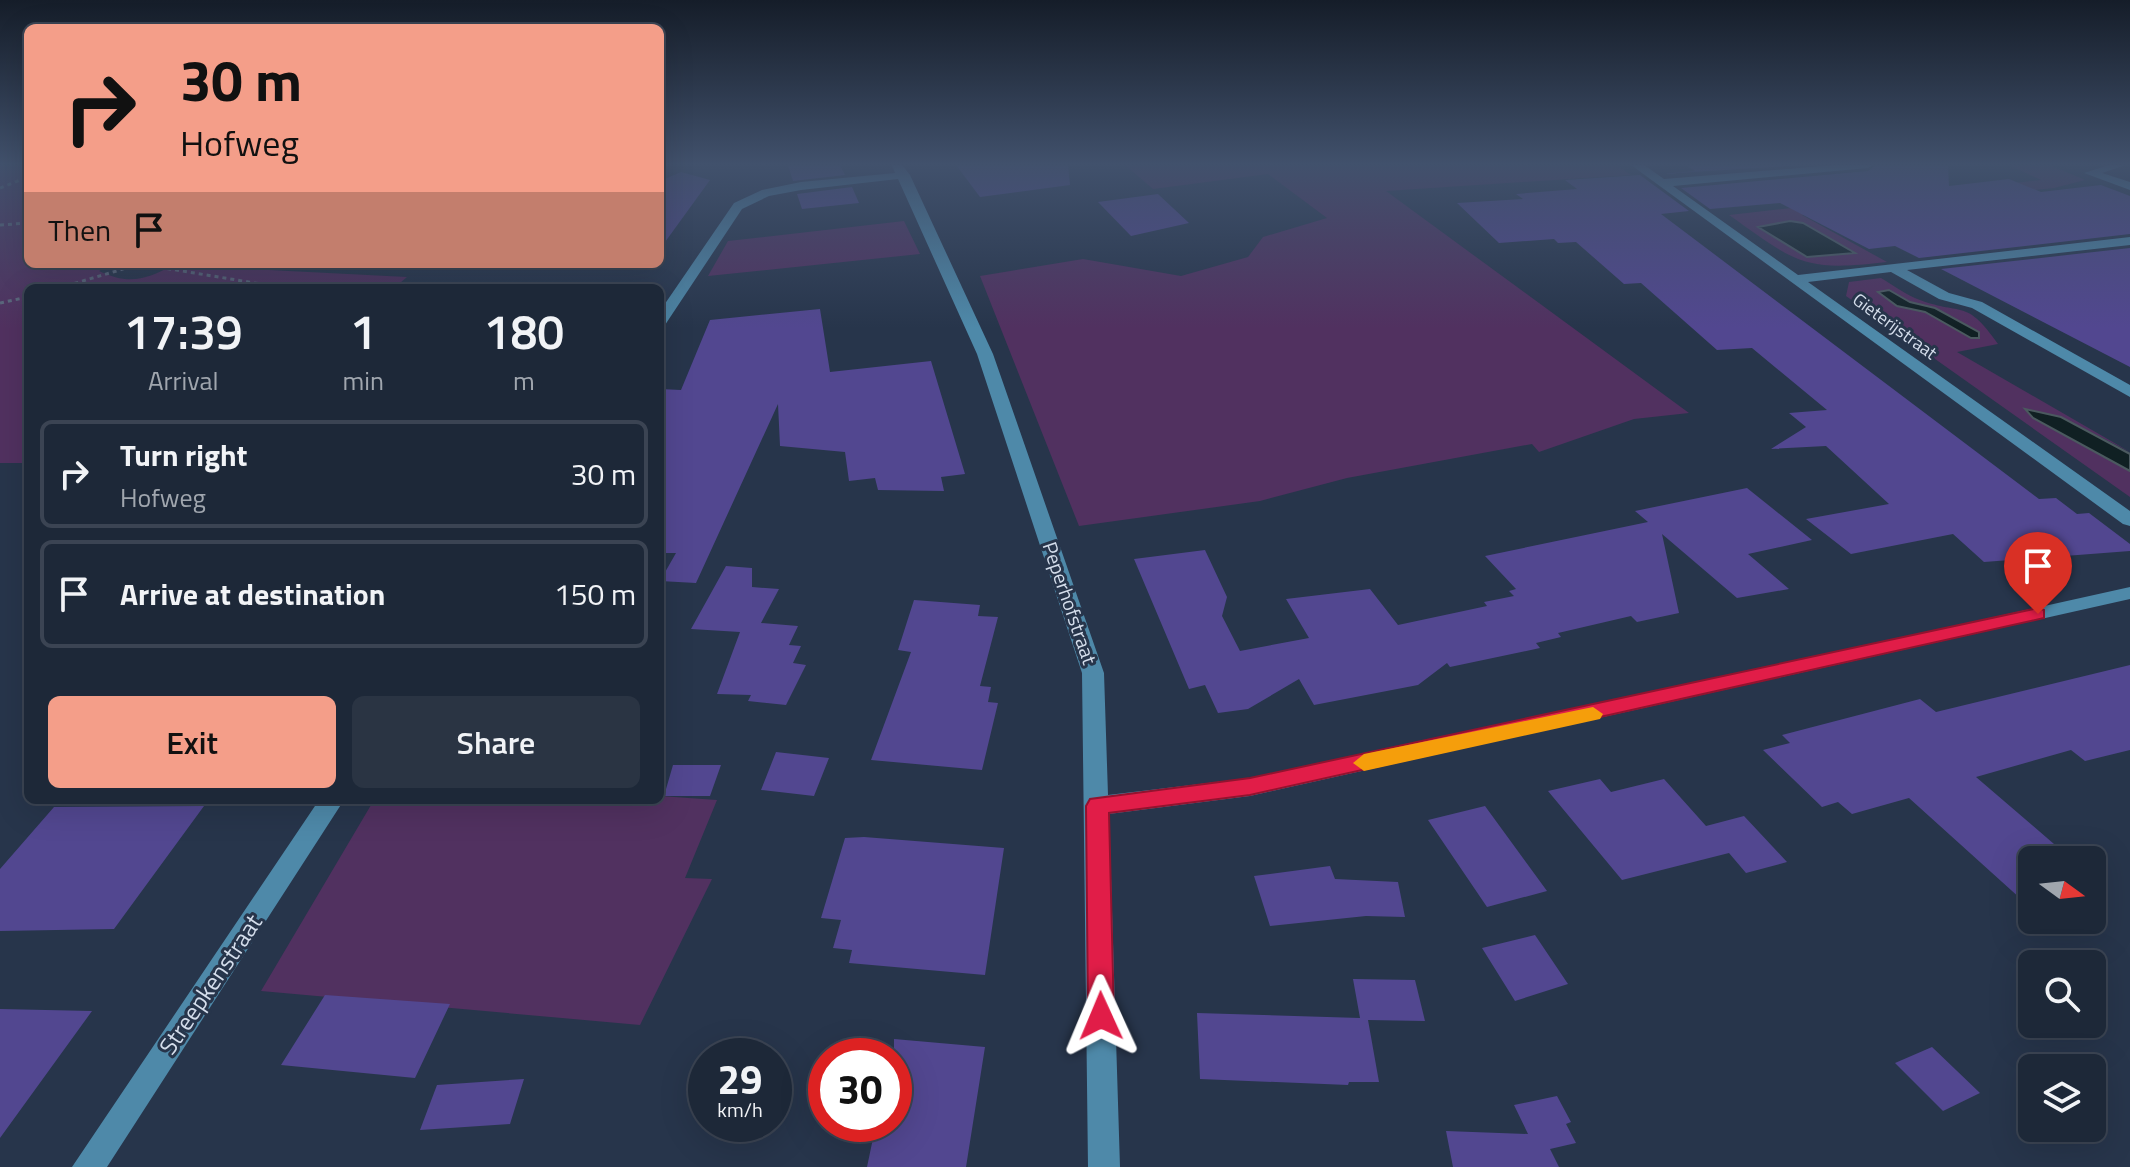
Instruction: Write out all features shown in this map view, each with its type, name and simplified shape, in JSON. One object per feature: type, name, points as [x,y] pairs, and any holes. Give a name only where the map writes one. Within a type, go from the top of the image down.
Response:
[{"type":"street","points":[[664,316],[729,219]]},
{"type":"street","name":"Peperhofstraat","points":[[923,219],[985,354],[1093,673],[1104,1167]]},
{"type":"street","name":"Gieterijstraat","points":[[1714,219],[2130,520]]},
{"type":"street","points":[[1796,279],[2130,241]]},
{"type":"street","points":[[1895,269],[1944,296],[1977,305],[2130,392]]},
{"type":"street","points":[[1098,806],[1250,787],[1622,708],[2130,593]]},
{"type":"street","name":"Streepkenstraat","points":[[88,1167],[329,804]]},
{"type":"path","points":[[0,225],[24,223]]},
{"type":"path","points":[[72,284],[126,268]]},
{"type":"path","points":[[164,268],[261,284]]},
{"type":"path","points":[[0,303],[24,298]]},
{"type":"shaded area","points":[[0,219],[24,219],[24,268],[105,268],[99,271],[128,279],[145,277],[167,268],[232,268],[407,277],[399,284],[24,284],[24,463],[0,463]]},
{"type":"shaded area","points":[[1322,219],[1425,219],[1689,413],[1634,419],[1539,452],[1532,444],[1347,478],[1260,501],[1079,526],[980,276],[1083,259],[1181,276],[1248,257],[1263,237]]},
{"type":"shaded area","points":[[1735,219],[1810,219],[1887,262],[1836,266],[1818,264],[1786,254]]},
{"type":"shaded area","points":[[904,221],[920,254],[708,276],[728,241]]},
{"type":"shaded area","points":[[1790,221],[1803,223],[1855,253],[1807,257],[1758,227]]},
{"type":"shaded area","points":[[1881,278],[1915,298],[1971,314],[1998,344],[1957,352],[2130,452],[2061,417],[2026,410],[2033,418],[2130,471],[2130,497],[1846,296],[1849,282]]},
{"type":"shaded area","points":[[1889,290],[1910,302],[1935,308],[1979,332],[1979,338],[1971,338],[1925,312],[1897,306],[1878,292]]},
{"type":"shaded area","points":[[2025,409],[2061,417],[2130,454],[2130,471],[2033,418]]},
{"type":"shaded area","points":[[664,796],[717,800],[685,878],[712,879],[640,1025],[261,991],[372,804],[664,804]]},
{"type":"building","points":[[664,219],[681,219],[664,243]]},
{"type":"building","points":[[1115,219],[1185,219],[1189,223],[1131,236]]},
{"type":"building","points":[[1474,219],[1668,219],[2039,499],[2056,498],[2077,514],[2089,513],[2130,544],[2130,551],[1984,562],[1953,534],[1851,554],[1806,519],[1889,504],[1826,446],[1771,449],[1806,427],[1789,413],[1827,410],[1752,348],[1717,350],[1641,283],[1624,284],[1576,242],[1558,243],[1554,239],[1499,243]]},
{"type":"building","points":[[1812,219],[2130,219],[2130,234],[1919,258],[1895,246],[1869,249]]},
{"type":"building","points":[[2130,248],[2130,367],[1941,269]]},
{"type":"building","points":[[820,309],[830,372],[931,361],[965,474],[941,477],[944,491],[878,490],[875,478],[849,481],[845,452],[780,446],[778,404],[696,583],[664,581],[664,574],[676,553],[664,553],[664,389],[681,390],[710,320]]},
{"type":"building","points":[[1747,488],[1812,540],[1748,554],[1789,589],[1737,598],[1662,534],[1679,613],[1637,622],[1631,616],[1558,633],[1561,637],[1536,643],[1540,648],[1450,667],[1447,663],[1418,685],[1314,705],[1299,679],[1248,709],[1218,713],[1205,685],[1189,689],[1134,559],[1205,550],[1227,597],[1222,616],[1240,651],[1309,638],[1286,599],[1370,589],[1398,625],[1487,606],[1484,602],[1514,596],[1509,591],[1516,589],[1485,556],[1648,522],[1635,511]]},
{"type":"building","points":[[726,566],[752,568],[752,587],[779,589],[761,623],[798,626],[789,645],[801,646],[793,663],[806,665],[786,705],[748,701],[751,695],[717,694],[740,632],[691,629]]},
{"type":"building","points":[[914,600],[980,605],[978,616],[998,617],[980,686],[991,687],[988,702],[998,703],[982,770],[871,760],[911,652],[898,650]]},
{"type":"building","points":[[2130,665],[2130,750],[2085,761],[2071,750],[1976,777],[2054,844],[2018,846],[2018,896],[1909,798],[1852,814],[1838,802],[1822,807],[1763,750],[1790,743],[1782,735],[1920,699],[1936,712]]},
{"type":"building","points":[[776,752],[829,758],[814,796],[761,790]]},
{"type":"building","points":[[673,765],[721,765],[710,796],[664,796]]},
{"type":"building","points":[[1600,779],[1611,792],[1664,779],[1706,826],[1744,816],[1787,862],[1746,873],[1729,853],[1622,880],[1548,791]]},
{"type":"building","points":[[204,806],[114,929],[0,931],[0,869],[54,807]]},
{"type":"building","points":[[1485,806],[1547,891],[1487,907],[1428,820]]},
{"type":"building","points":[[845,838],[1004,848],[985,975],[849,963],[852,950],[833,948],[841,920],[821,918]]},
{"type":"building","points":[[1330,866],[1335,879],[1398,882],[1405,917],[1366,916],[1270,926],[1254,876]]},
{"type":"building","points":[[1535,935],[1568,984],[1515,1001],[1482,948]]},
{"type":"building","points":[[1353,979],[1415,980],[1425,1021],[1368,1020],[1379,1082],[1349,1082],[1348,1085],[1200,1079],[1197,1013],[1360,1018]]},
{"type":"building","points":[[325,995],[450,1004],[415,1078],[281,1065]]},
{"type":"building","points":[[0,1009],[92,1011],[0,1138]]},
{"type":"building","points":[[912,1041],[985,1047],[966,1167],[867,1167],[872,1142],[912,1142]]},
{"type":"building","points":[[1932,1047],[1980,1093],[1943,1111],[1895,1063]]},
{"type":"building","points":[[524,1079],[510,1124],[420,1130],[437,1085]]},
{"type":"building","points":[[1557,1096],[1571,1122],[1566,1124],[1576,1143],[1550,1149],[1559,1167],[1453,1167],[1446,1131],[1528,1134],[1514,1105]]},
{"type":"slow traffic","points":[[1364,763],[1593,714]]},
{"type":"route","points":[[1101,1016],[1098,806],[1250,787],[2038,614]]}]
